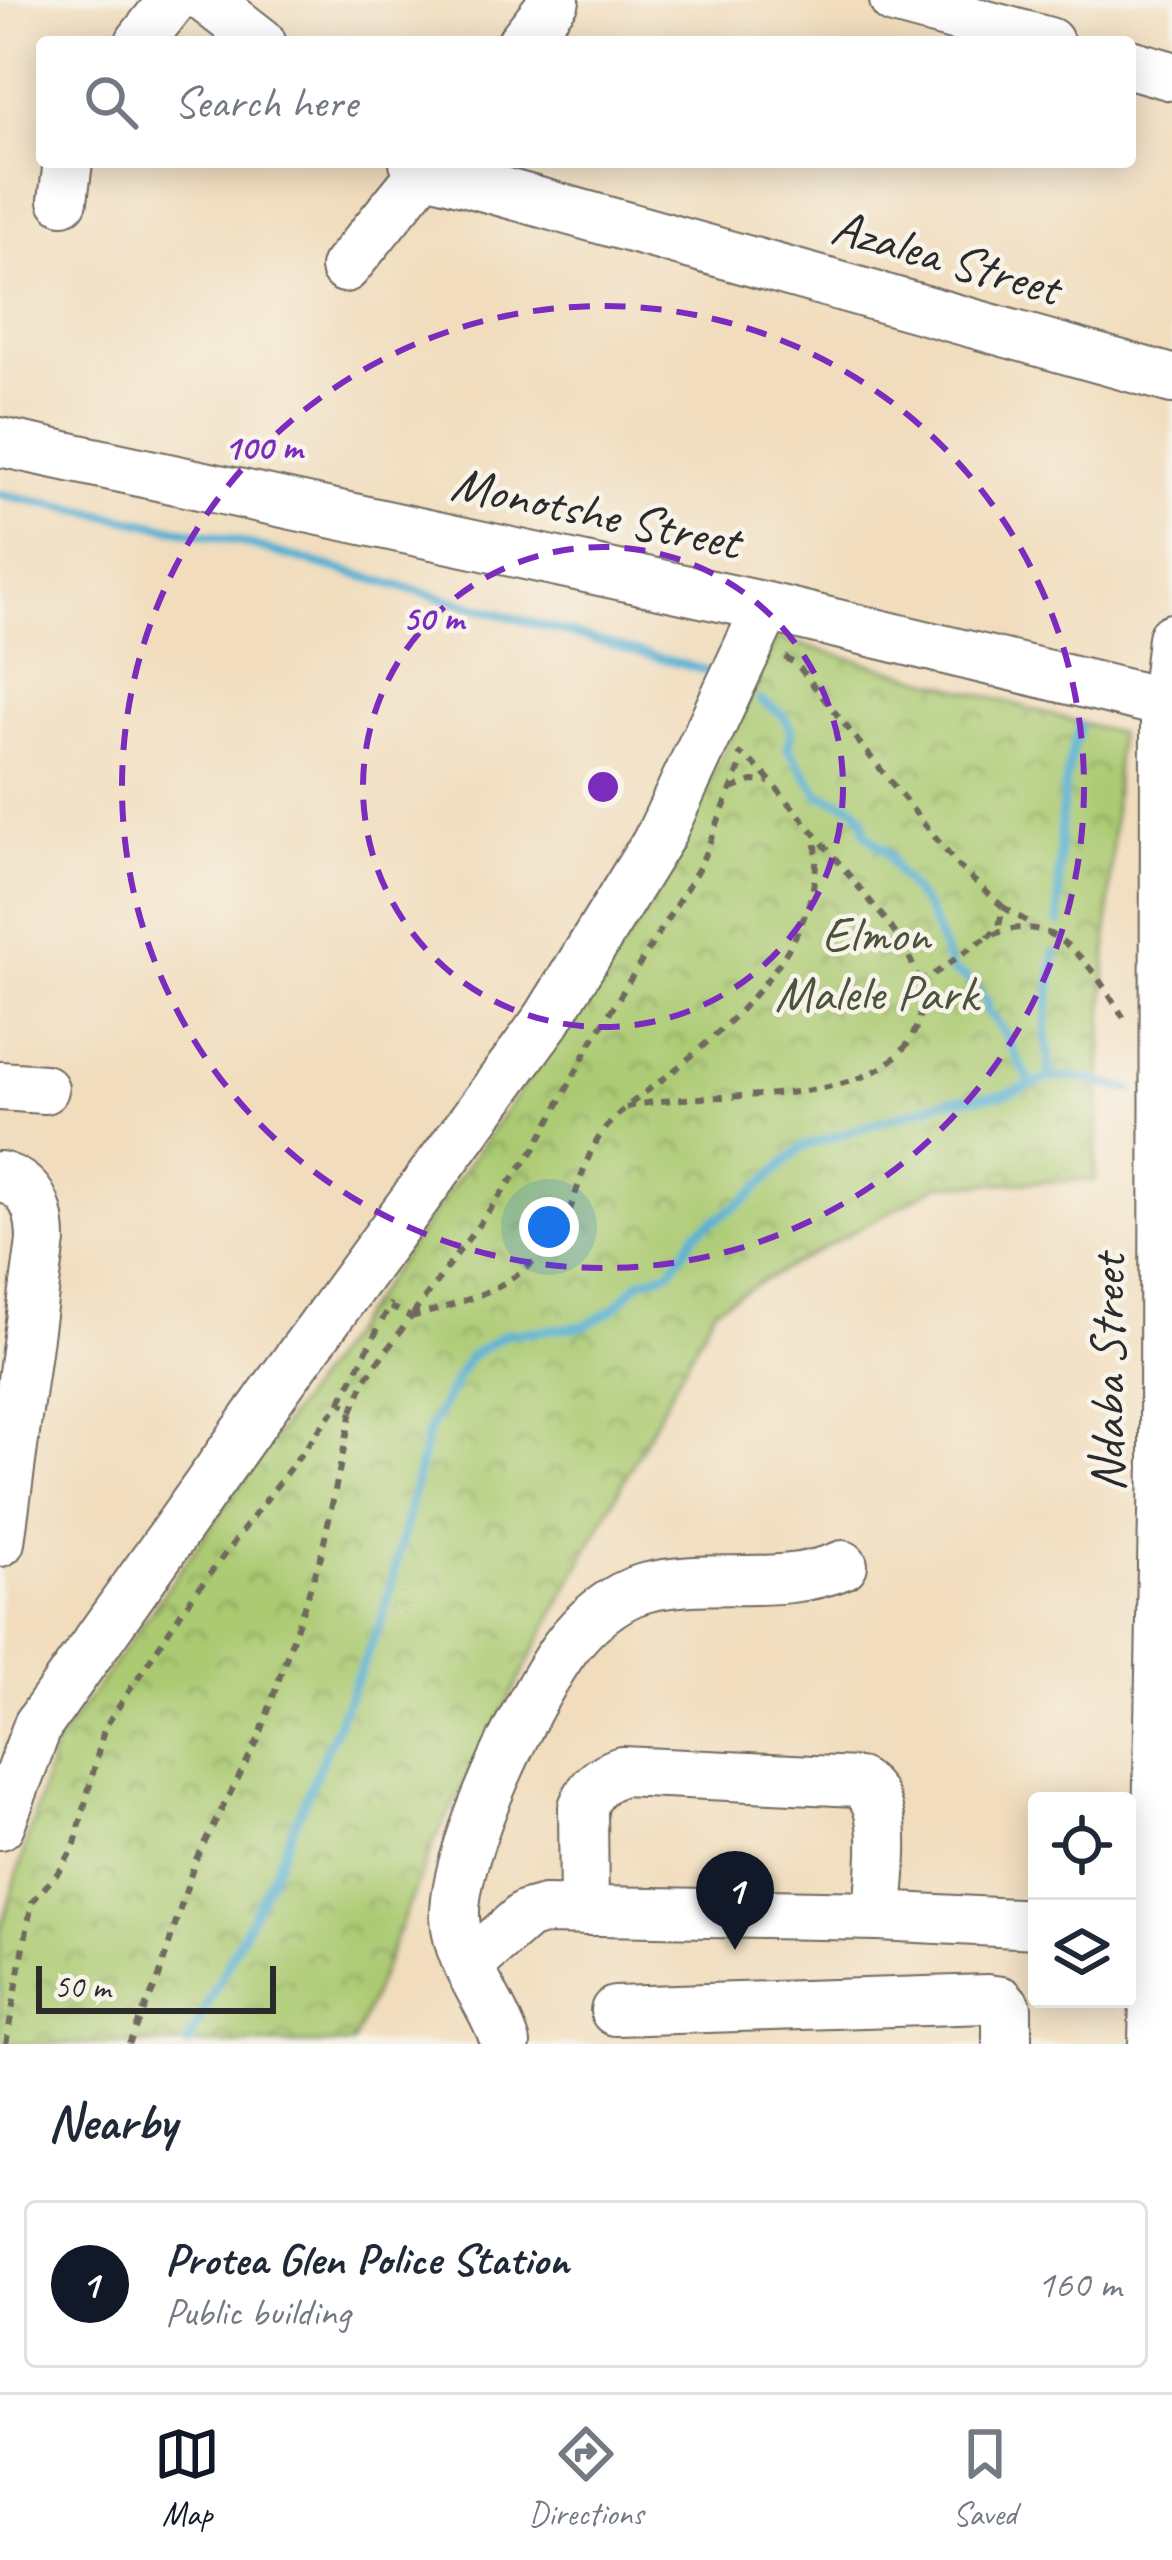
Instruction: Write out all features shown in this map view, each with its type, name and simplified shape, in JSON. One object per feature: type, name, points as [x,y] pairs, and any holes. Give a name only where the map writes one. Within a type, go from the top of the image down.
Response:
[{"type":"street","points":[[145,36],[172,0]]},
{"type":"street","points":[[208,0],[253,36]]},
{"type":"street","points":[[527,36],[554,0]]},
{"type":"street","points":[[902,1],[1027,36]]},
{"type":"street","points":[[1136,66],[1172,76]]},
{"type":"street","points":[[345,268],[421,168]]},
{"type":"street","name":"Azalea Street","points":[[434,168],[1172,379]]},
{"type":"street","name":"Monotshe Street","points":[[0,442],[760,621],[1165,704]]},
{"type":"street","points":[[0,1825],[38,1725],[283,1379],[548,1018],[660,836],[725,747],[760,621]]},
{"type":"street","name":"Ndaba Street","points":[[1153,2044],[1141,1929],[1168,1460],[1165,704],[1172,638]]},
{"type":"street","points":[[0,1175],[24,1188],[36,1202],[41,1241],[0,1542]]},
{"type":"street","points":[[506,2044],[469,1965],[455,1920],[465,1853],[514,1741],[566,1647],[597,1615],[641,1588],[794,1579],[843,1565]]},
{"type":"street","points":[[584,1911],[583,1807],[596,1785],[622,1771],[858,1782],[871,1789],[881,1813],[878,1916]]},
{"type":"street","points":[[469,1965],[526,1915],[544,1910],[1028,1924]]},
{"type":"street","points":[[615,2011],[873,2024],[1001,2002],[1007,2008],[1007,2044]]},
{"type":"path","points":[[760,621],[958,866],[1003,907],[1064,940],[1082,956],[1139,1043],[1165,1042]]},
{"type":"path","points":[[626,1108],[654,1099],[772,1094],[861,1077],[906,1047],[921,1014],[917,981],[900,938],[772,784],[725,747]]},
{"type":"path","points":[[129,2044],[159,1977],[195,1861],[259,1738],[321,1556],[352,1411],[366,1378],[536,1147],[590,1045],[700,866],[732,789],[725,747]]},
{"type":"path","points":[[732,789],[752,781],[772,784]]},
{"type":"path","points":[[389,1307],[411,1316],[473,1300],[512,1280],[565,1221],[602,1131],[714,1033],[767,981],[787,953],[813,890],[817,868],[814,832]]},
{"type":"path","points":[[917,981],[926,980],[988,937],[999,926],[1003,907]]},
{"type":"path","points":[[988,937],[1011,928],[1035,927]]},
{"type":"path","points":[[6,2044],[32,1902],[62,1868],[75,1844],[104,1729],[184,1608],[330,1411],[341,1401],[352,1411]]},
{"type":"green space","name":"Elmon Malele Park","points":[[777,638],[1118,733],[1095,1180],[939,1185],[715,1307],[435,1840],[353,2044],[0,2044],[0,1933],[54,1748],[651,906]]},
{"type":"waterway","points":[[0,494],[235,541],[711,672]]},
{"type":"waterway","points":[[760,700],[783,715],[792,731],[788,748],[820,795],[854,806],[863,818],[865,833],[887,852],[927,909],[952,971],[965,977],[987,1001],[987,1011],[1031,1082]]},
{"type":"waterway","points":[[1059,923],[1063,799],[1080,727]]},
{"type":"waterway","points":[[1050,1078],[1046,1029],[1055,952]]},
{"type":"waterway","points":[[188,2044],[277,1865],[383,1617],[428,1432],[468,1358],[505,1334],[584,1326],[614,1309],[640,1281],[670,1271],[697,1232],[745,1200],[802,1147],[948,1100],[1003,1095],[1050,1078],[1073,1077],[1131,1090]]},
{"type":"place","name":"Protea Glen Police Station","points":[[735,1950]]}]
